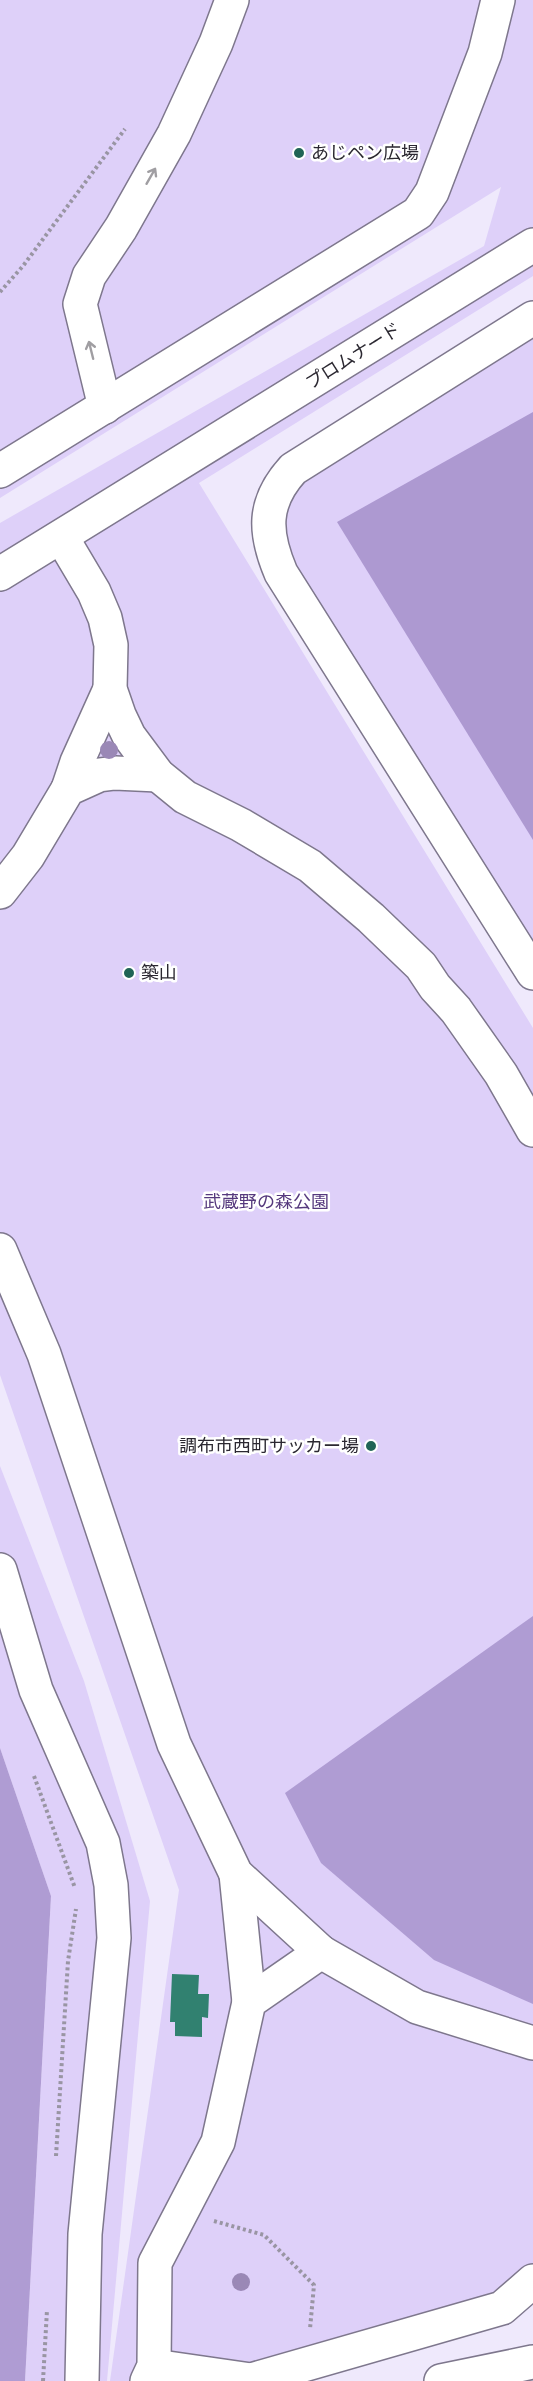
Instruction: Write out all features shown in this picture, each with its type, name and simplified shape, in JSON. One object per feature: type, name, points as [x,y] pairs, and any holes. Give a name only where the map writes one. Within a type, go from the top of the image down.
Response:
[{"type":"street","points":[[105,407],[80,304],[89,276],[121,228],[174,134],[216,43],[232,0]]},
{"type":"street","points":[[0,471],[418,213],[432,192],[485,53],[498,0]]},
{"type":"street","name":"プロムナード","points":[[0,574],[62,538],[533,244]]},
{"type":"street","points":[[533,318],[293,470],[282,481],[271,504],[268,519],[272,552],[281,573],[533,973]]},
{"type":"street","points":[[62,538],[94,592],[105,618],[111,645],[110,689],[119,715],[129,736],[158,775],[185,797],[241,825],[310,866],[371,918],[421,966],[435,987],[456,1010],[496,1066],[533,1130]]},
{"type":"street","points":[[0,892],[28,855],[68,789],[77,762],[110,689]]},
{"type":"street","points":[[68,789],[99,776],[115,773],[158,775]]},
{"type":"street","points":[[0,1250],[44,1354],[174,1744],[236,1874],[249,2002],[218,2142],[155,2262],[150,2373],[251,2380],[502,2308],[533,2281]]},
{"type":"street","points":[[0,1570],[36,1690],[103,1843],[111,1885],[114,1938],[85,2234],[82,2381]]},
{"type":"street","points":[[236,1874],[321,1952],[417,2007],[533,2043]]},
{"type":"street","points":[[249,2002],[321,1952]]},
{"type":"street","points":[[441,2381],[533,2362]]},
{"type":"path","points":[[0,292],[23,266],[125,129]]},
{"type":"path","points":[[32,1768],[79,1897]]},
{"type":"path","points":[[56,2159],[68,1960],[77,1908]]},
{"type":"path","points":[[181,2212],[264,2235],[314,2285],[307,2364]]},
{"type":"path","points":[[43,2381],[48,2299]]},
{"type":"green space","name":"武蔵野の森公園","points":[[0,0],[533,0],[533,276],[199,483],[533,1028],[533,2292],[203,2381],[110,2381],[179,1890],[0,1375],[0,523],[484,246],[501,187],[0,498]]},
{"type":"green space","points":[[533,318],[533,963],[267,540],[287,470]]},
{"type":"green space","points":[[0,1466],[84,1681],[150,1901],[107,2381],[25,2381],[51,1896],[0,1748]]},
{"type":"shaded area","points":[[533,412],[533,840],[337,522]]},
{"type":"shaded area","points":[[533,1616],[533,2004],[434,1960],[321,1863],[285,1793]]},
{"type":"shaded area","points":[[0,1748],[51,1896],[25,2381],[0,2381]]},
{"type":"building","points":[[172,1974],[199,1975],[198,1994],[209,1994],[208,2018],[202,2017],[202,2037],[175,2036],[175,2022],[170,2022]]},
{"type":"place","name":"あじペン広場","points":[[299,153]]},
{"type":"place","name":"築山","points":[[129,973]]},
{"type":"place","name":"調布市西町サッカー場","points":[[371,1446]]}]
